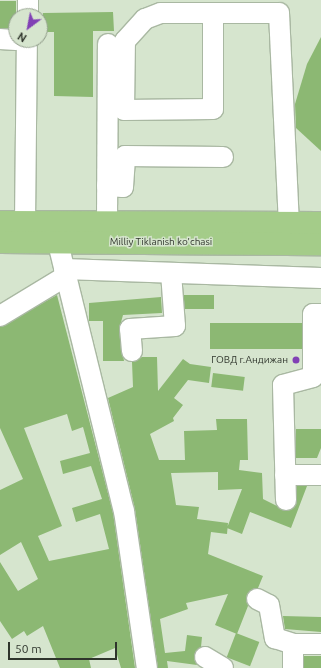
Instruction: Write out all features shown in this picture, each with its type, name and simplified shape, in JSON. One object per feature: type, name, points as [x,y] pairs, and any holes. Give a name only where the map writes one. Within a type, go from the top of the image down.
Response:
[{"type":"main road","name":"Milliy Tiklanish ko'chasi","points":[[0,222],[107,223],[182,232]]},
{"type":"main road","name":"Milliy Tiklanish ko'chasi","points":[[289,234],[321,224]]},
{"type":"main road","name":"Milliy Tiklanish ko'chasi","points":[[0,242],[58,242],[182,232],[289,234],[321,244]]},
{"type":"street","points":[[213,13],[213,109],[124,110],[125,40],[145,19],[161,13],[213,13],[279,13],[289,234]]},
{"type":"street","points":[[107,223],[108,44]]},
{"type":"street","points":[[25,222],[27,48]]},
{"type":"street","points":[[107,186],[123,187],[125,156],[223,157]]},
{"type":"street","points":[[58,242],[124,511],[147,668]]},
{"type":"street","points":[[0,316],[65,272],[171,273],[321,278]]},
{"type":"street","points":[[132,351],[130,329],[175,326],[171,273]]},
{"type":"street","points":[[286,500],[283,385],[313,377],[312,314],[321,314]]},
{"type":"street","points":[[285,475],[321,476]]},
{"type":"street","points":[[257,599],[269,605],[275,638],[293,644],[321,644]]},
{"type":"street","points":[[293,644],[293,668]]},
{"type":"street","points":[[205,657],[222,668]]},
{"type":"building","points":[[0,1],[16,1],[16,8],[8,8],[8,28],[0,28]]},
{"type":"building","points":[[113,12],[114,31],[93,31],[93,97],[54,96],[54,32],[48,32],[48,13]]},
{"type":"building","points":[[321,37],[321,151],[296,128],[295,104],[307,64]]},
{"type":"building","points":[[57,295],[113,513],[135,668],[121,668],[115,648],[89,659],[91,668],[60,668],[43,626],[27,636],[24,631],[12,639],[0,621],[0,562],[18,591],[38,579],[21,542],[0,555],[0,490],[23,479],[0,428],[0,327]],"holes":[[[67,414],[72,431],[83,427],[90,453],[60,461],[63,474],[91,466],[102,499],[72,508],[76,522],[100,514],[109,549],[49,561],[38,536],[62,526],[24,428]]]},
{"type":"building","points":[[184,295],[214,295],[214,309],[184,309]]},
{"type":"building","points":[[161,297],[162,313],[123,315],[119,330],[124,361],[103,361],[103,321],[89,321],[89,303]]},
{"type":"building","points":[[210,323],[302,323],[302,349],[210,349]]},
{"type":"building","points":[[142,357],[157,357],[158,391],[183,359],[190,364],[211,367],[209,383],[188,380],[174,398],[183,405],[173,418],[174,421],[150,434],[159,460],[185,460],[184,431],[217,430],[216,419],[247,419],[248,460],[240,460],[239,470],[262,473],[263,499],[287,511],[296,505],[297,486],[307,486],[291,528],[250,512],[242,534],[228,528],[227,534],[211,532],[208,554],[263,576],[258,588],[247,594],[248,606],[237,634],[215,625],[228,594],[186,603],[188,609],[160,619],[165,653],[185,651],[187,635],[202,637],[201,647],[194,656],[197,665],[167,661],[168,668],[158,668],[135,509],[108,398],[133,387],[132,362]],"holes":[[[218,472],[218,490],[242,489],[228,526],[228,523],[197,519],[199,507],[176,505],[171,473]]]},
{"type":"building","points":[[213,373],[245,377],[243,391],[211,387]]},
{"type":"building","points":[[296,429],[321,429],[321,448],[317,458],[296,458]]},
{"type":"building","points":[[283,616],[321,617],[321,632],[285,629]]},
{"type":"building","points":[[236,633],[259,642],[250,666],[227,657]]},
{"type":"building","points":[[304,656],[321,656],[321,668],[304,668]]},
{"type":"place","name":"ГОВД г.Андижан","points":[[296,360]]}]
